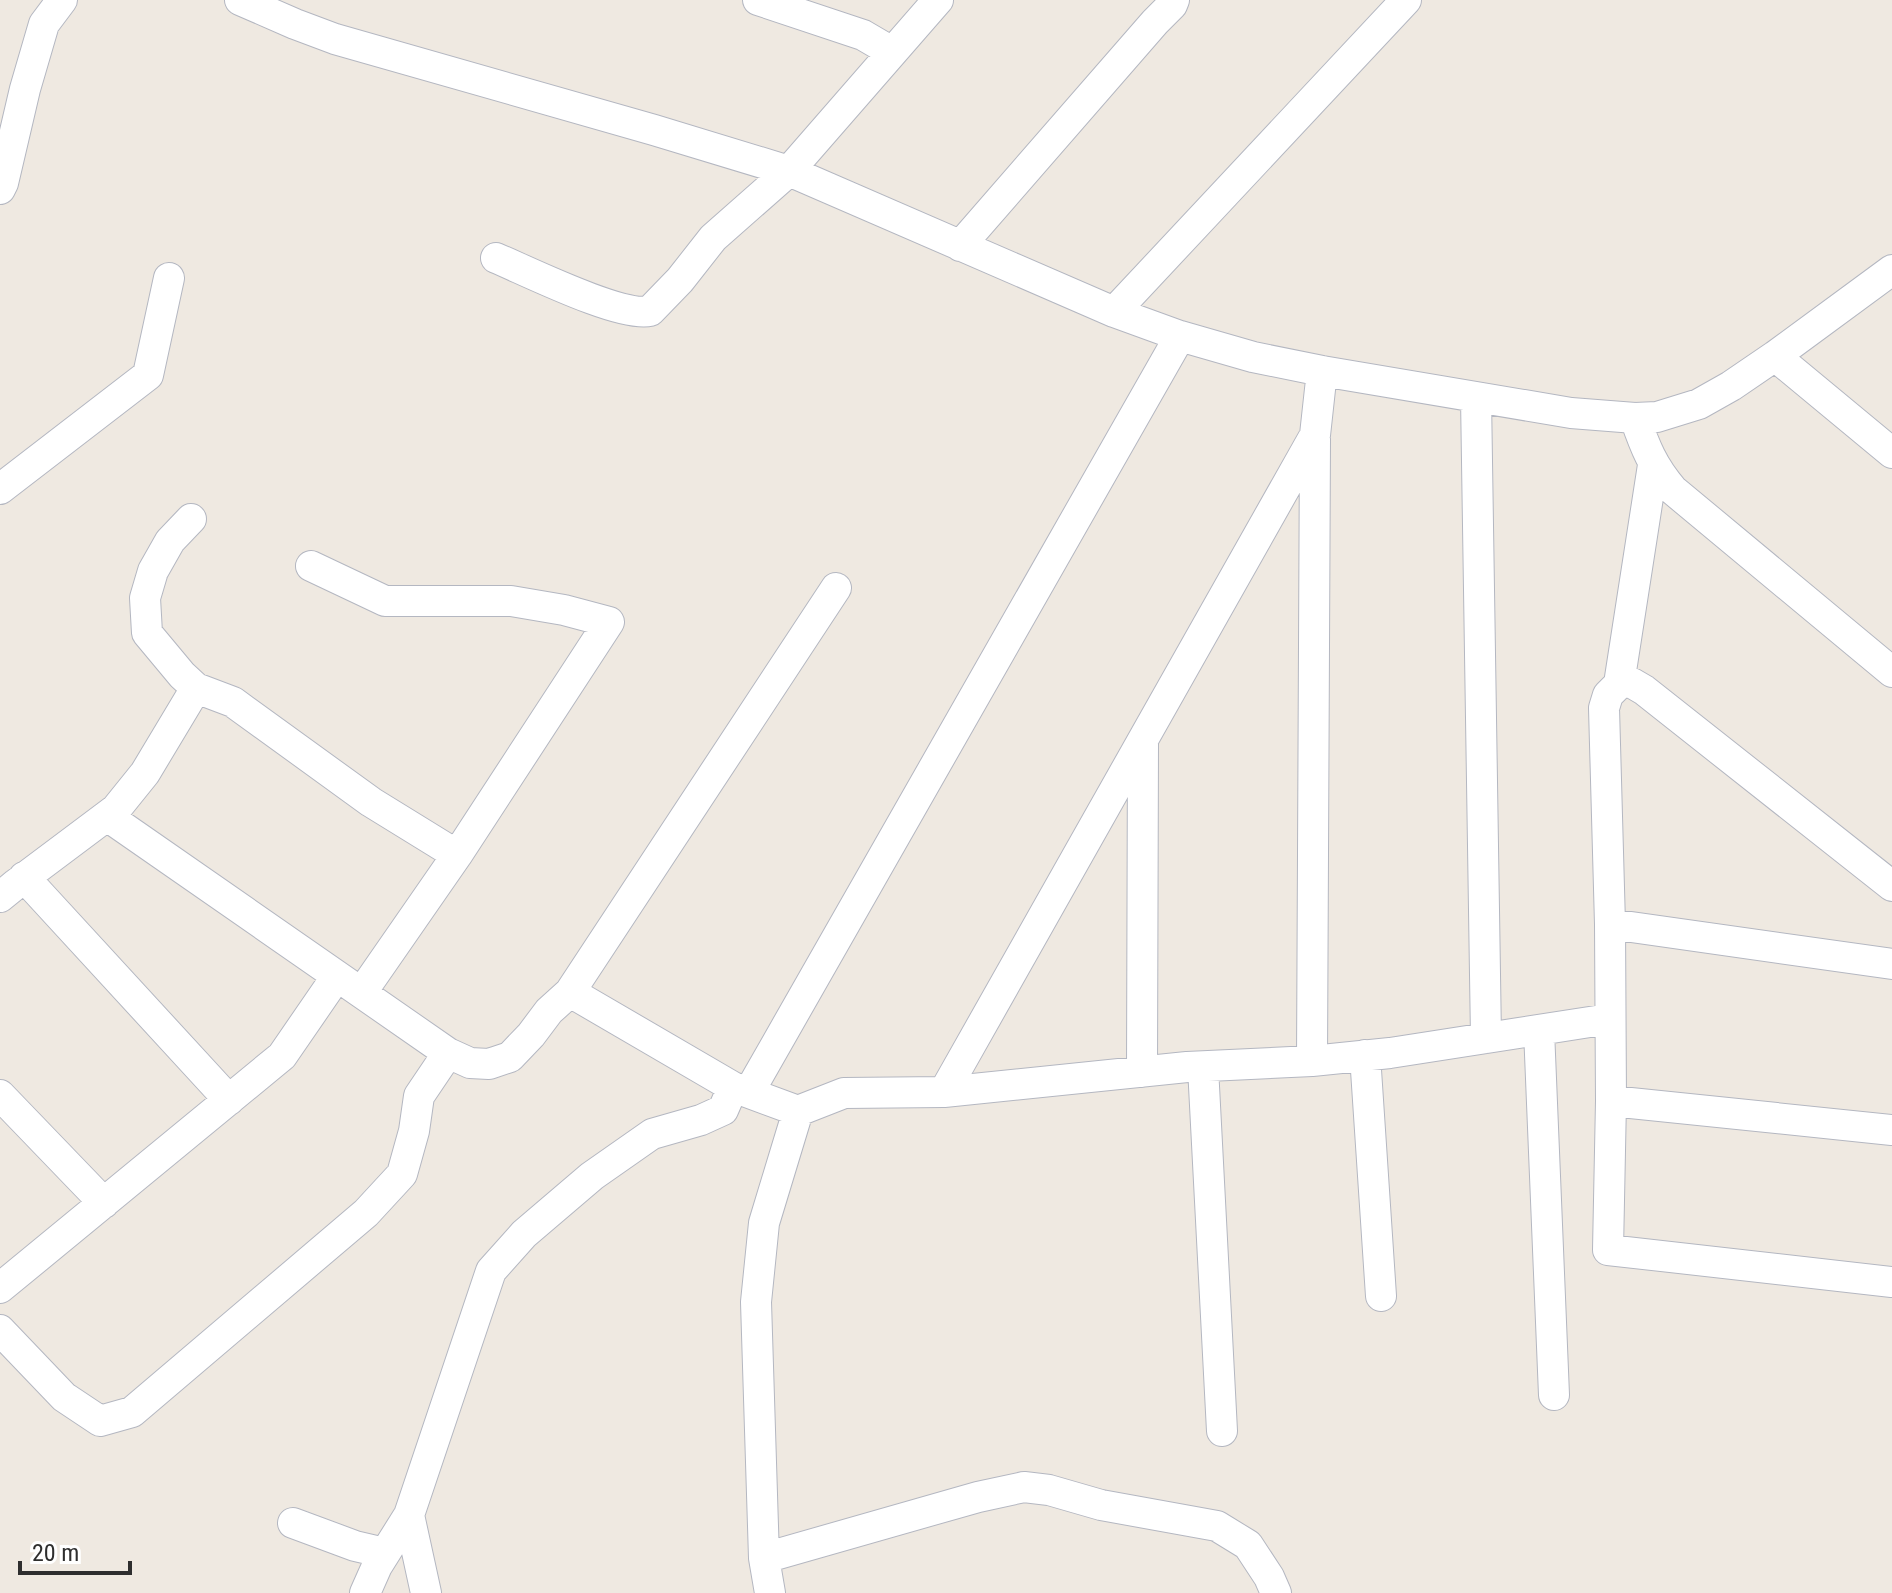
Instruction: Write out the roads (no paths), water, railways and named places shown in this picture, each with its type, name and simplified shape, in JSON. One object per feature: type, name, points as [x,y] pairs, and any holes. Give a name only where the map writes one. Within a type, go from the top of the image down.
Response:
[{"type":"street","points":[[0,189],[44,24],[62,0]]},
{"type":"street","points":[[240,0],[335,39],[789,171],[1114,312],[1180,336],[1253,357],[1322,371],[1571,413],[1657,417],[1699,404],[1775,356],[1892,270]]},
{"type":"street","points":[[758,0],[863,35],[892,52]]},
{"type":"street","points":[[496,258],[623,309],[650,311],[680,280],[713,238],[789,171],[938,0]]},
{"type":"street","points":[[960,246],[1174,0]]},
{"type":"street","points":[[1114,312],[1406,0]]},
{"type":"street","points":[[0,489],[148,375],[169,278]]},
{"type":"street","points":[[365,1593],[409,1515],[491,1271],[524,1234],[592,1176],[652,1134],[701,1120],[723,1110],[741,1090],[1180,336]]},
{"type":"street","points":[[1775,356],[1892,453]]},
{"type":"street","points":[[1312,1061],[1315,435],[1322,371]]},
{"type":"street","points":[[1476,397],[1486,1038]]},
{"type":"street","points":[[1635,418],[1653,465],[1673,490],[1892,672]]},
{"type":"street","points":[[944,1092],[1315,435]]},
{"type":"street","points":[[1619,684],[1653,465]]},
{"type":"street","points":[[191,519],[170,541],[153,571],[145,598],[147,633],[196,688],[233,702],[371,802],[457,855]]},
{"type":"street","points":[[0,1288],[282,1056],[349,984],[457,855],[609,622],[511,601],[385,601],[311,566]]},
{"type":"street","points":[[107,816],[448,1053],[470,1063],[489,1064],[510,1057],[549,1011],[570,992],[836,588]]},
{"type":"street","points":[[1887,873],[1644,690],[1622,681],[1608,695],[1604,708],[1610,924],[1608,1250],[1892,1282]]},
{"type":"street","points":[[0,897],[116,809],[145,773],[196,688]]},
{"type":"street","points":[[1142,1072],[1143,739]]},
{"type":"street","points":[[24,877],[229,1100]]},
{"type":"street","points":[[1610,924],[1892,964]]},
{"type":"street","points":[[570,992],[741,1090],[798,1111],[844,1093],[944,1092],[1142,1072],[1312,1061],[1609,1019]]},
{"type":"street","points":[[1539,1030],[1554,1395]]},
{"type":"street","points":[[0,1330],[64,1397],[100,1421],[132,1412],[366,1213],[402,1174],[414,1131],[419,1096],[448,1053]]},
{"type":"street","points":[[1365,1055],[1381,1296]]},
{"type":"street","points":[[1203,1067],[1222,1431]]},
{"type":"street","points":[[0,1095],[104,1203]]},
{"type":"street","points":[[1611,1101],[1892,1130]]},
{"type":"street","points":[[770,1593],[764,1558],[756,1302],[764,1223],[798,1111]]},
{"type":"street","points":[[764,1558],[978,1497],[1024,1487],[1217,1526],[1248,1545],[1276,1593]]},
{"type":"street","points":[[409,1515],[426,1593]]},
{"type":"street","points":[[293,1523],[355,1546],[385,1553]]}]
